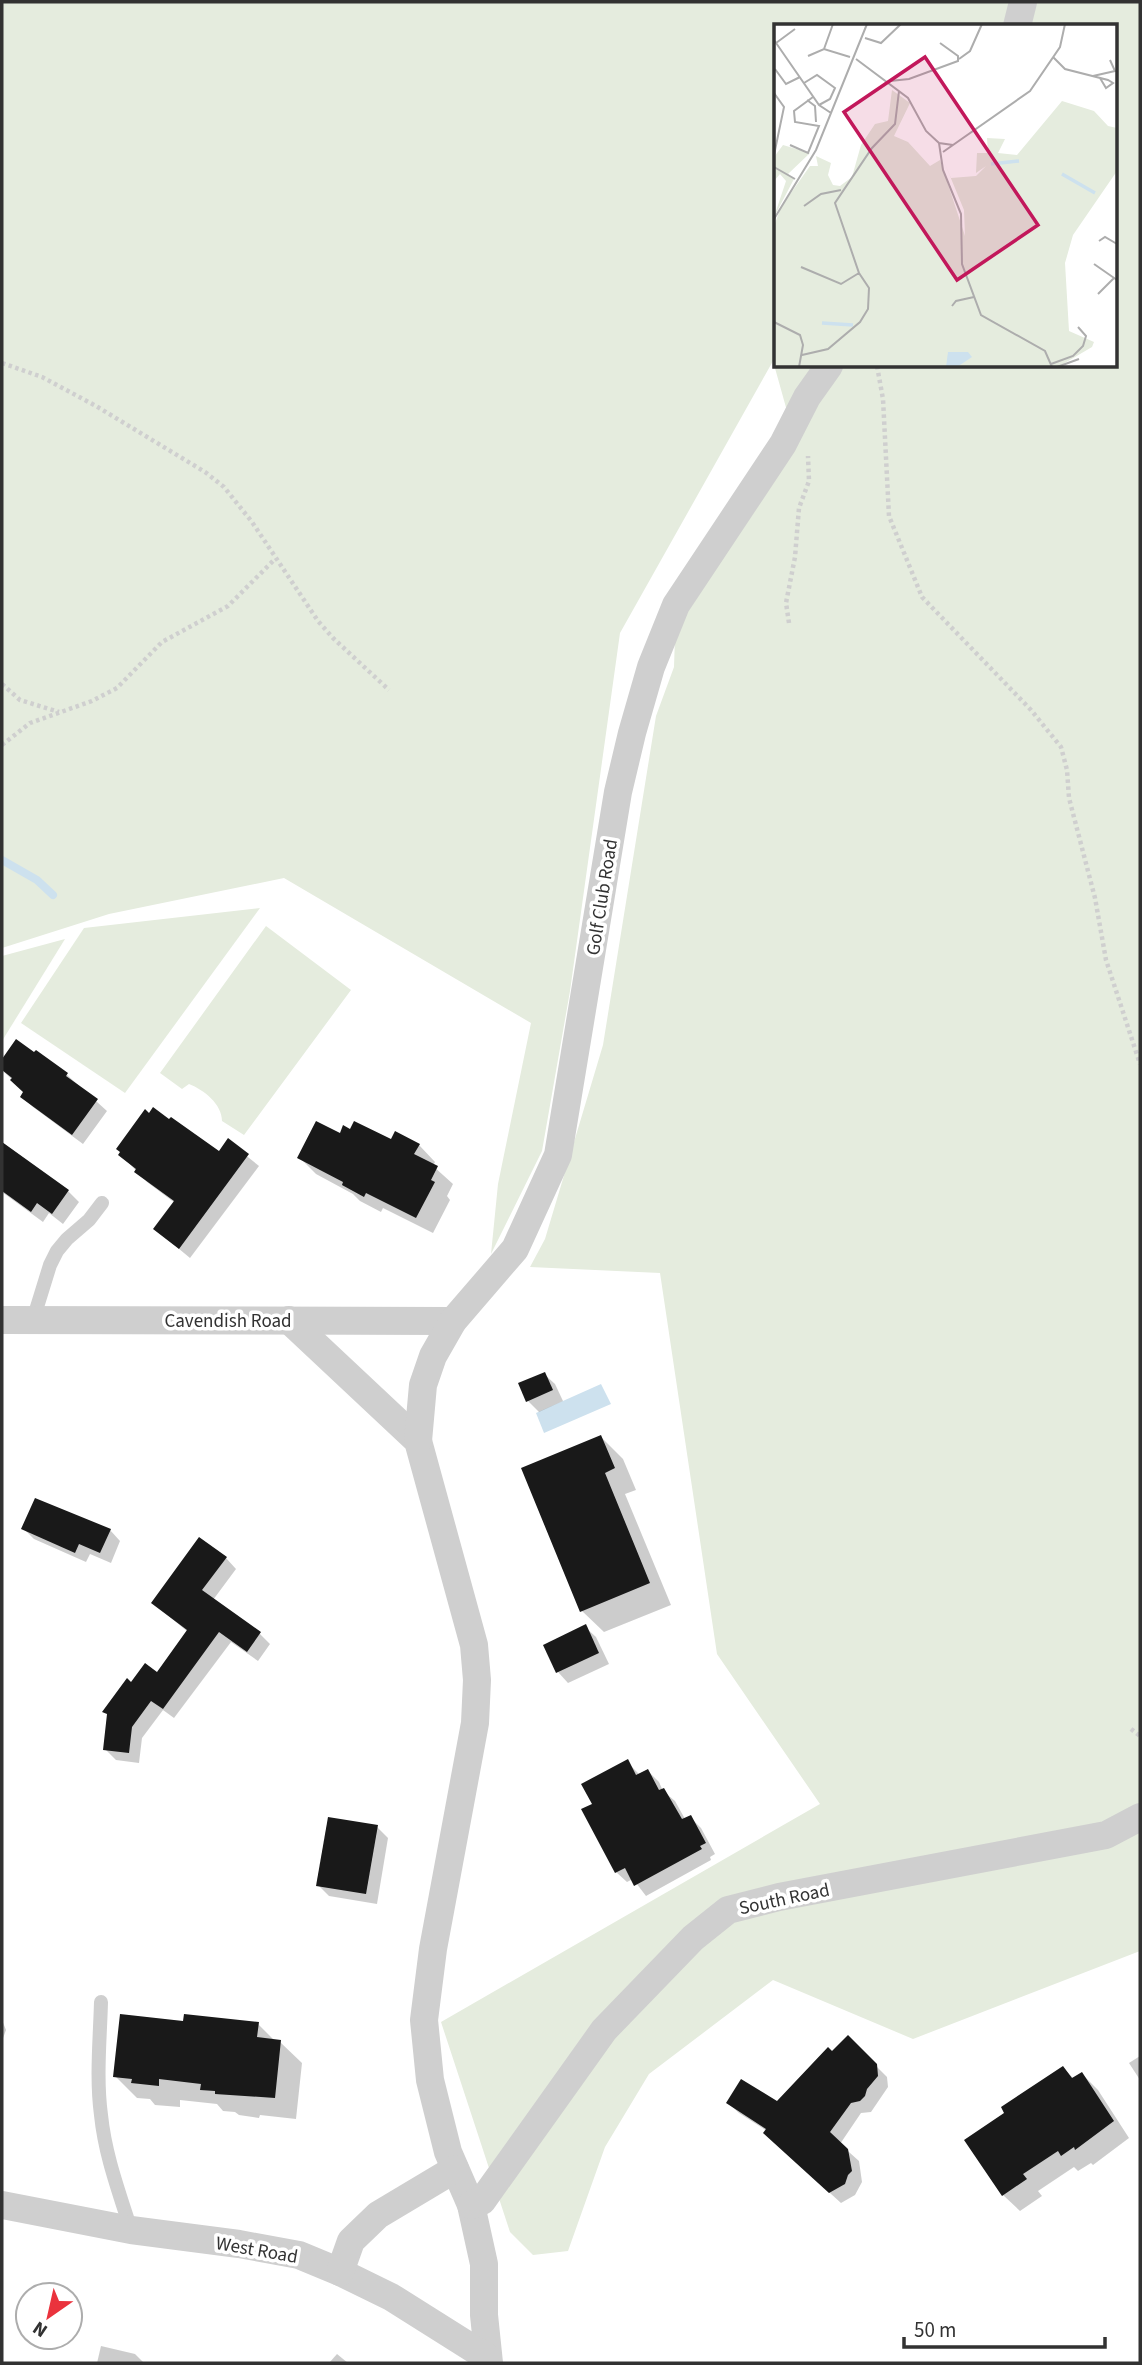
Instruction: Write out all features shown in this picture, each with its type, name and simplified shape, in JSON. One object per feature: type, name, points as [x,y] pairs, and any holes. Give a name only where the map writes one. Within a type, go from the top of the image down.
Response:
[{"type":"street","points":[[1018,24],[1023,2]]},
{"type":"street","name":"Golf Club Road","points":[[418,1441],[423,1385],[433,1356],[453,1321],[515,1249],[558,1155],[618,792],[651,667],[676,606],[783,444],[807,397],[828,368]]},
{"type":"street","name":"Cavendish Road","points":[[2,1320],[453,1321]]},
{"type":"street","points":[[289,1320],[418,1441],[474,1645],[477,1681],[475,1723],[433,1949],[424,2020],[430,2080],[448,2152],[471,2205],[484,2264],[484,2315],[488,2361]]},
{"type":"street","name":"South Road","points":[[471,2205],[482,2201],[604,2030],[693,1938],[728,1910],[779,1897],[1106,1835],[1140,1817]]},
{"type":"street","points":[[340,2272],[351,2241],[378,2215],[455,2169]]},
{"type":"street","name":"West Road","points":[[2,2205],[131,2230],[299,2255],[391,2297],[488,2361]]},
{"type":"lane","points":[[33,1320],[57,1251],[89,1220],[102,1203]]},
{"type":"lane","points":[[101,2002],[101,2115],[107,2155],[131,2230]]},
{"type":"path","points":[[2,363],[42,377],[96,406],[205,472],[224,487],[318,621],[389,690]]},
{"type":"path","points":[[877,368],[883,399],[889,516],[922,597],[1031,710],[1061,747],[1067,771],[1069,798],[1096,898],[1106,960],[1140,1064]]},
{"type":"path","points":[[789,623],[786,603],[795,556],[799,508],[808,481],[808,452]]},
{"type":"path","points":[[2,745],[30,723],[104,696],[117,688],[162,642],[228,606],[275,559]]},
{"type":"path","points":[[2,684],[20,700],[60,713]]},
{"type":"path","points":[[1131,1729],[1140,1736]]},
{"type":"shaded area","points":[[2,2],[1140,2],[1140,1951],[913,2039],[773,1980],[649,2074],[605,2147],[568,2251],[533,2255],[510,2232],[441,2022],[820,1804],[717,1654],[660,1273],[530,1267],[545,1239],[603,1045],[656,716],[674,667],[676,605],[787,411],[775,368],[1118,368],[1118,24],[774,24],[774,365],[773,361],[620,633],[570,991],[542,1151],[491,1254],[498,1184],[531,1023],[284,878],[109,914],[2,948]]},
{"type":"shaded area","points":[[260,908],[125,1093],[21,1023],[84,928]]},
{"type":"shaded area","points":[[266,926],[351,990],[244,1135],[222,1121],[216,1103],[206,1094],[189,1084],[182,1089],[160,1073]]},
{"type":"shaded area","points":[[65,939],[2,1041],[2,956]]},
{"type":"water","points":[[601,1384],[611,1404],[544,1433],[536,1413]]},
{"type":"building","points":[[16,1039],[68,1073],[66,1076],[98,1099],[72,1135],[20,1097],[23,1092],[2,1070],[2,1059]]},
{"type":"building","points":[[153,1107],[219,1151],[228,1138],[249,1154],[179,1249],[153,1229],[174,1201],[134,1172],[136,1169],[118,1155],[120,1152],[116,1149],[145,1109],[149,1113]]},
{"type":"building","points":[[316,1121],[340,1133],[343,1125],[350,1129],[354,1121],[391,1139],[395,1131],[420,1144],[414,1154],[438,1166],[431,1180],[435,1182],[416,1218],[366,1193],[364,1197],[342,1185],[343,1182],[297,1158]]},
{"type":"building","points":[[2,1142],[69,1190],[52,1214],[37,1203],[31,1212],[2,1191]]},
{"type":"building","points":[[545,1372],[553,1390],[526,1402],[518,1383]]},
{"type":"building","points":[[601,1435],[615,1468],[605,1473],[650,1583],[580,1612],[521,1468]]},
{"type":"building","points":[[35,1498],[111,1529],[100,1553],[79,1544],[75,1553],[21,1529]]},
{"type":"building","points":[[199,1537],[227,1557],[202,1590],[261,1632],[247,1652],[219,1632],[163,1709],[151,1701],[132,1727],[129,1753],[103,1750],[107,1714],[102,1712],[127,1678],[131,1682],[145,1663],[157,1672],[187,1630],[151,1603]]},
{"type":"building","points":[[586,1624],[599,1653],[556,1673],[543,1645]]},
{"type":"building","points":[[628,1759],[636,1775],[648,1769],[659,1790],[664,1788],[682,1819],[691,1815],[706,1843],[700,1846],[702,1849],[634,1886],[625,1868],[615,1873],[581,1809],[592,1804],[581,1784]]},
{"type":"building","points":[[328,1817],[378,1825],[366,1894],[316,1886]]},
{"type":"building","points":[[120,2014],[183,2021],[184,2014],[259,2022],[257,2037],[281,2040],[275,2098],[215,2094],[215,2091],[200,2090],[201,2084],[159,2079],[159,2086],[131,2083],[132,2079],[113,2077]]},
{"type":"building","points":[[848,2035],[877,2064],[878,2076],[867,2089],[865,2096],[860,2101],[851,2103],[830,2132],[848,2149],[852,2171],[845,2184],[829,2193],[763,2133],[766,2129],[726,2103],[741,2079],[777,2101],[828,2047],[832,2051]]},
{"type":"building","points":[[1063,2066],[1072,2078],[1082,2072],[1114,2121],[1075,2150],[1074,2147],[1061,2156],[1058,2151],[1023,2174],[1027,2179],[1002,2196],[964,2140],[1004,2113],[1001,2107]]},
{"type":"waterway","points":[[2,860],[37,880],[53,895]]}]
